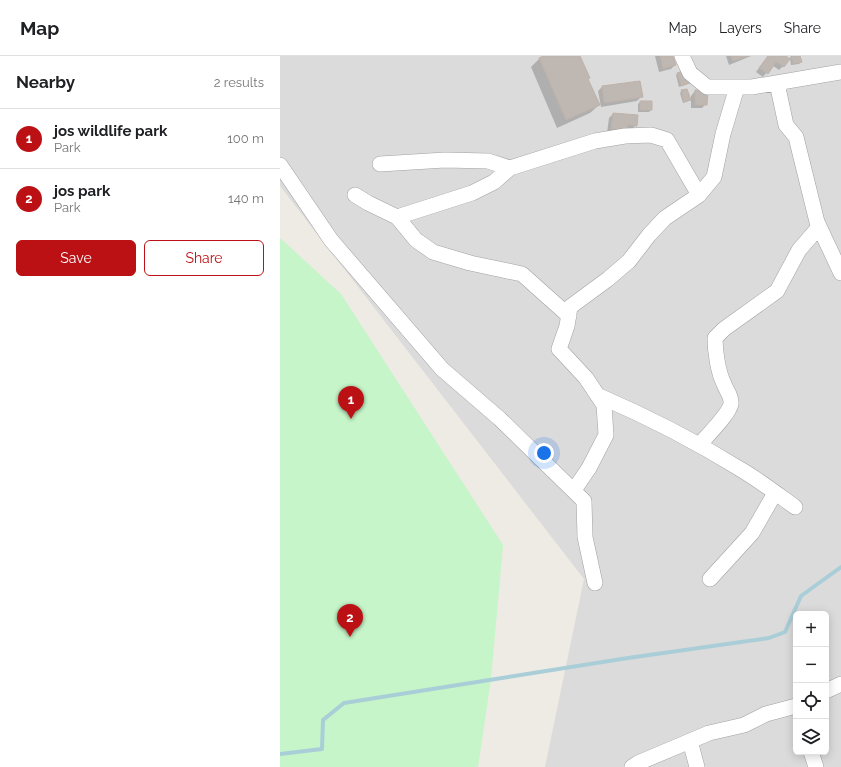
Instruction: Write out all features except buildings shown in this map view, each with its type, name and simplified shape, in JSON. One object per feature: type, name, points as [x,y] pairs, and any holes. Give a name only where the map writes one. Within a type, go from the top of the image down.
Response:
[{"type":"street","points":[[682,56],[690,73],[708,87],[752,87],[841,72]]},
{"type":"street","points":[[778,83],[786,125],[796,137],[817,222],[841,272]]},
{"type":"street","points":[[574,490],[589,468],[606,435],[604,405],[586,378],[559,349],[570,307],[608,279],[629,261],[649,234],[665,218],[699,196],[714,176],[737,87]]},
{"type":"street","points":[[397,217],[472,193],[494,182],[510,168],[595,142],[625,136],[650,135],[667,140],[699,196]]},
{"type":"street","points":[[380,164],[446,160],[488,161],[510,168]]},
{"type":"street","points":[[280,165],[331,240],[442,369],[500,419],[584,501],[585,537],[595,583]]},
{"type":"street","points":[[355,195],[397,217],[416,240],[433,252],[470,264],[522,274],[568,316]]},
{"type":"street","points":[[699,445],[726,415],[731,403],[729,392],[724,384],[715,351],[715,338],[724,329],[778,291],[799,250],[819,227]]},
{"type":"street","points":[[597,395],[631,409],[699,445],[741,469],[795,507]]},
{"type":"street","points":[[710,579],[752,533],[775,493]]},
{"type":"street","points":[[829,690],[841,684]]},
{"type":"street","points":[[632,767],[638,763],[709,733],[744,724],[766,714],[793,707]]},
{"type":"street","points":[[690,741],[697,767]]},
{"type":"street","points":[[812,755],[816,767]]},
{"type":"shaded area","points":[[280,56],[841,56],[841,767],[545,767],[584,579],[280,186]]},
{"type":"green space","points":[[280,238],[341,294],[503,545],[491,679],[478,767],[280,767]]},
{"type":"waterway","points":[[280,754],[322,749],[323,720],[344,703],[628,658],[769,638],[785,632],[801,596],[841,567]]},
{"type":"place","name":"jos wildlife park","points":[[351,419]]},
{"type":"place","name":"jos park","points":[[350,637]]}]
